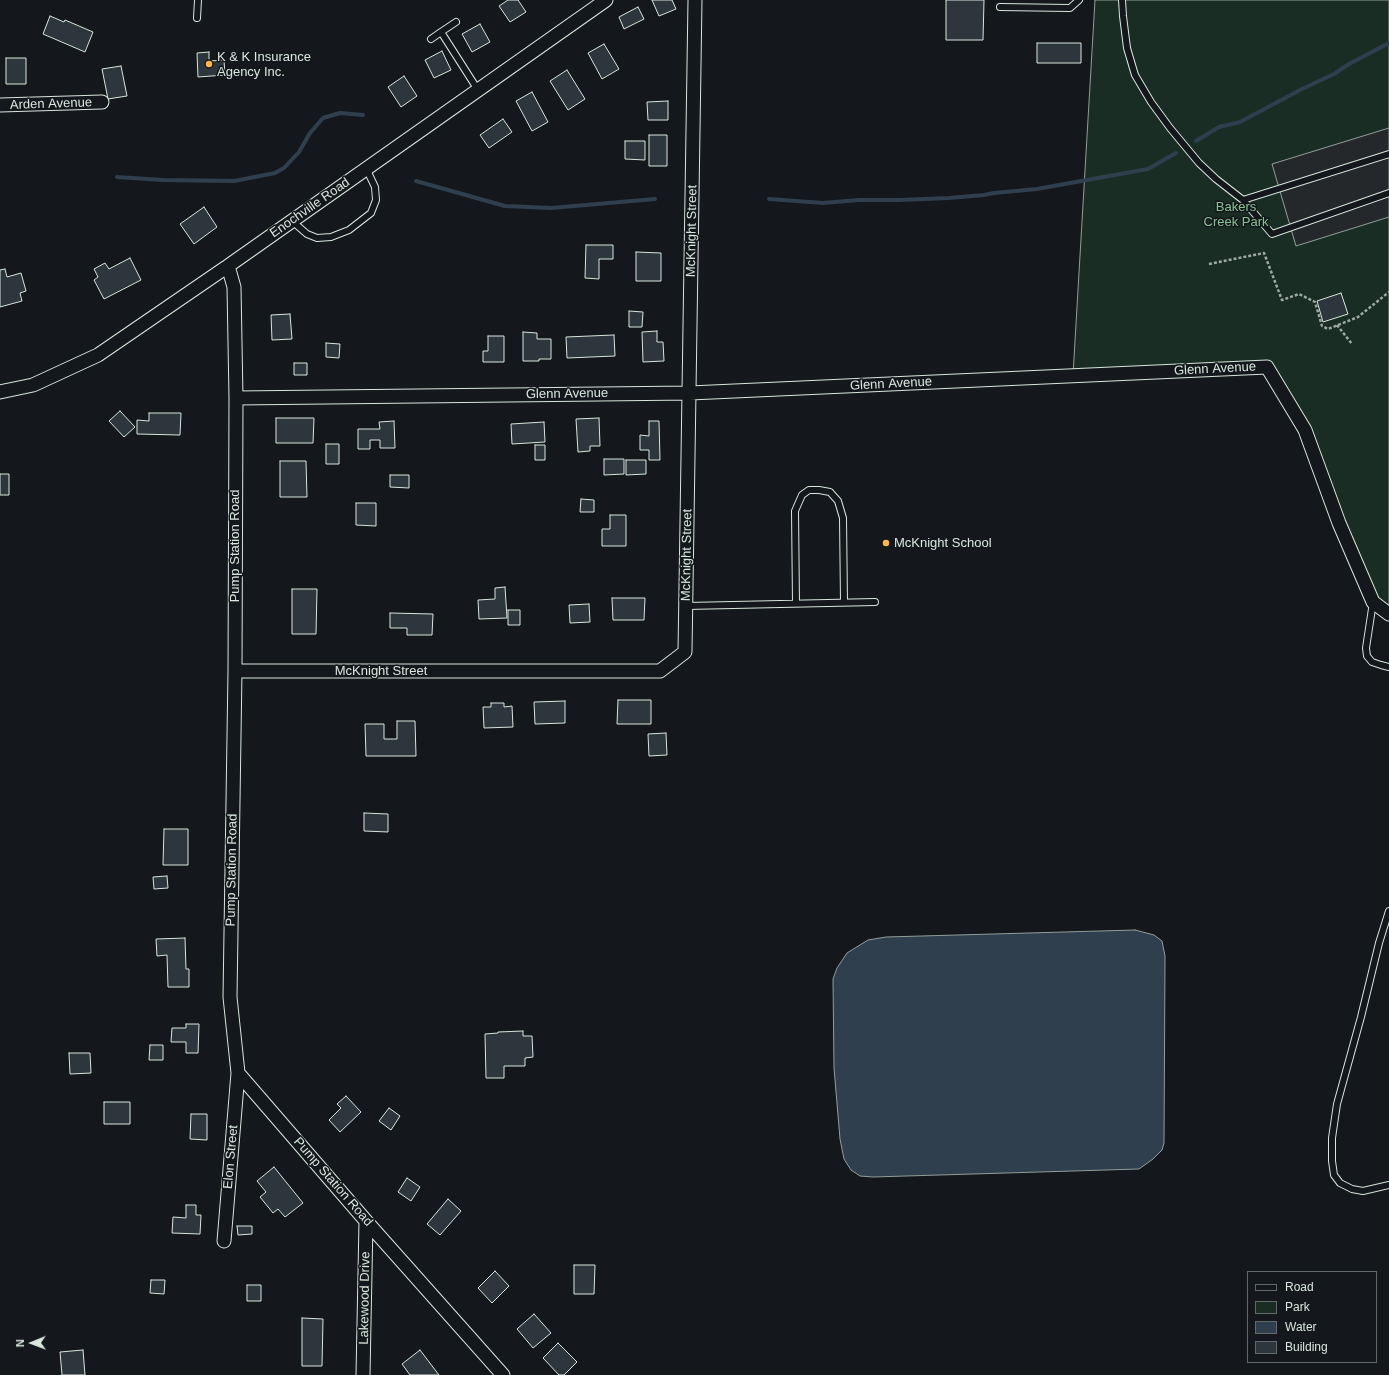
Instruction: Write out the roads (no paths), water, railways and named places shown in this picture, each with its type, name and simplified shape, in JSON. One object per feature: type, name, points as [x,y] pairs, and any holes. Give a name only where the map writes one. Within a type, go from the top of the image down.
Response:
[{"type":"street","name":"Enochville Road","points":[[0,392],[33,385],[98,355],[228,266],[606,0]]},
{"type":"street","name":"McKnight Street","points":[[235,671],[660,672],[685,652],[695,0]]},
{"type":"street","name":"Arden Avenue","points":[[0,105],[102,102]]},
{"type":"street","name":"Pump Station Road","points":[[228,266],[234,287],[236,398],[235,671],[230,998],[238,1073],[504,1375]]},
{"type":"street","name":"Glenn Avenue","points":[[236,398],[690,393],[1267,366],[1305,430],[1339,523],[1374,602],[1389,614]]},
{"type":"street","name":"Elon Street","points":[[224,1241],[238,1073]]},
{"type":"street","name":"Lakewood Drive","points":[[363,1375],[366,1220]]},
{"type":"lane","points":[[197,18],[198,0]]},
{"type":"lane","points":[[1000,7],[1070,8],[1080,0]]},
{"type":"lane","points":[[1122,0],[1127,48],[1135,75],[1151,102],[1199,163],[1242,200],[1272,234],[1389,193]]},
{"type":"lane","points":[[431,39],[456,22]]},
{"type":"lane","points":[[441,32],[478,90]]},
{"type":"lane","points":[[1242,200],[1389,154]]},
{"type":"lane","points":[[292,221],[307,234],[316,238],[331,237],[349,230],[371,213],[376,200],[375,187],[366,168]]},
{"type":"lane","points":[[796,603],[795,511],[802,495],[809,490],[830,492],[838,501],[842,518],[844,602]]},
{"type":"lane","points":[[686,606],[875,602]]},
{"type":"lane","points":[[1374,602],[1366,648],[1367,656],[1372,662],[1389,666]]},
{"type":"lane","points":[[1389,911],[1379,943],[1362,1017],[1337,1104],[1332,1138],[1332,1161],[1334,1175],[1340,1183],[1352,1190],[1363,1191],[1389,1185]]},
{"type":"water","points":[[1135,930],[1154,935],[1162,941],[1165,956],[1164,1143],[1162,1150],[1153,1159],[1139,1169],[873,1177],[860,1176],[851,1170],[844,1159],[840,1139],[834,1068],[833,979],[837,968],[847,953],[868,940],[886,937]]},
{"type":"waterway","points":[[1196,141],[1219,127],[1240,122],[1300,90],[1334,74],[1349,64],[1389,43]]},
{"type":"waterway","points":[[117,177],[163,180],[234,181],[275,173],[284,168],[299,152],[310,133],[323,118],[340,113],[363,115]]},
{"type":"waterway","points":[[769,199],[823,203],[859,200],[949,198],[984,195],[1037,189],[1148,169],[1176,153]]},
{"type":"waterway","points":[[416,181],[505,206],[551,208],[655,199]]},
{"type":"place","name":"K & K Insurance Agency Inc.","points":[[209,64]]},
{"type":"place","name":"McKnight School","points":[[886,543]]},
{"type":"park label","name":"Bakers Creek Park","points":[[1236,214]]}]
